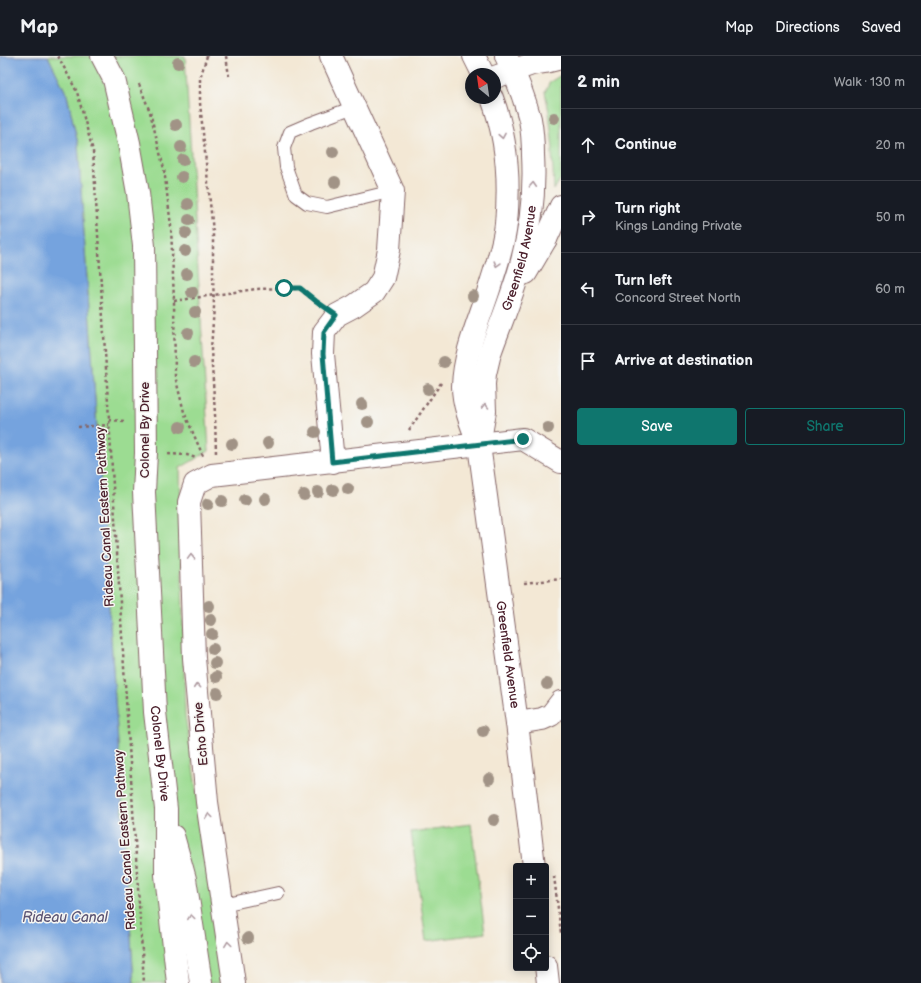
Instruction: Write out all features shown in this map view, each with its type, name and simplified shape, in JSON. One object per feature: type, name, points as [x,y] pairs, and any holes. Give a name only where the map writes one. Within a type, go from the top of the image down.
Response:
[{"type":"main road","name":"Colonel By Drive","points":[[102,56],[114,79],[129,143],[138,193],[144,246],[146,453],[144,492],[155,712],[166,810],[166,875],[178,983]]},
{"type":"main road","points":[[331,56],[393,192],[389,250],[383,278],[374,292],[354,306],[336,315],[324,332],[323,354],[332,462]]},
{"type":"main road","points":[[474,56],[480,68]]},
{"type":"main road","name":"Greenfield Avenue","points":[[479,444],[485,411],[484,384],[487,362],[516,283],[527,242],[533,186],[533,145],[530,120],[522,95],[505,68],[561,58]]},
{"type":"main road","name":"Greenfield Avenue","points":[[494,104],[505,151],[507,184],[506,224],[502,247],[471,345],[463,388],[469,418],[479,444],[517,723],[543,863]]},
{"type":"main road","name":"Greenfield Avenue","points":[[508,305],[546,239],[561,206]]},
{"type":"main road","points":[[207,470],[332,462],[523,439],[561,462]]},
{"type":"main road","name":"Echo Drive","points":[[207,470],[189,502],[194,658],[207,802],[234,983]]},
{"type":"main road","points":[[517,723],[542,719],[551,715],[561,702]]},
{"type":"main road","name":"Colonel By Drive","points":[[166,810],[185,878],[200,983]]},
{"type":"main road","points":[[547,971],[548,983]]},
{"type":"lane","points":[[354,107],[290,132],[284,148],[286,167],[296,195],[307,203],[327,207],[393,192]]},
{"type":"lane","points":[[222,905],[278,893]]},
{"type":"path","name":"Rideau Canal Eastern Pathway","points":[[58,56],[77,92],[93,151],[121,628],[144,983]]},
{"type":"path","points":[[207,56],[200,78],[200,102],[213,232],[212,276],[214,307],[211,350],[215,414],[207,470]]},
{"type":"path","points":[[226,56],[229,76]]},
{"type":"path","points":[[136,77],[150,112],[164,169],[171,226],[175,376],[184,412],[207,470]]},
{"type":"path","points":[[174,301],[263,289],[300,288],[336,315]]},
{"type":"path","points":[[405,436],[444,379]]},
{"type":"path","points":[[109,420],[124,420]]},
{"type":"path","points":[[78,427],[109,426]]},
{"type":"path","points":[[146,453],[187,455],[207,470]]},
{"type":"path","points":[[524,583],[561,579]]},
{"type":"path","points":[[549,889],[561,933]]},
{"type":"green space","points":[[48,56],[185,56],[209,451],[180,468],[185,715],[226,983],[134,983],[78,144],[67,95]]},
{"type":"green space","points":[[561,75],[561,178],[554,190],[553,149],[545,92],[550,82]]},
{"type":"green space","points":[[471,824],[485,933],[426,941],[411,832]]},
{"type":"water","name":"Rideau Canal","points":[[0,56],[48,56],[67,95],[78,144],[134,983],[0,983]]},
{"type":"route","points":[[284,288],[300,288],[336,315],[324,332],[323,354],[332,462],[523,439]]}]
